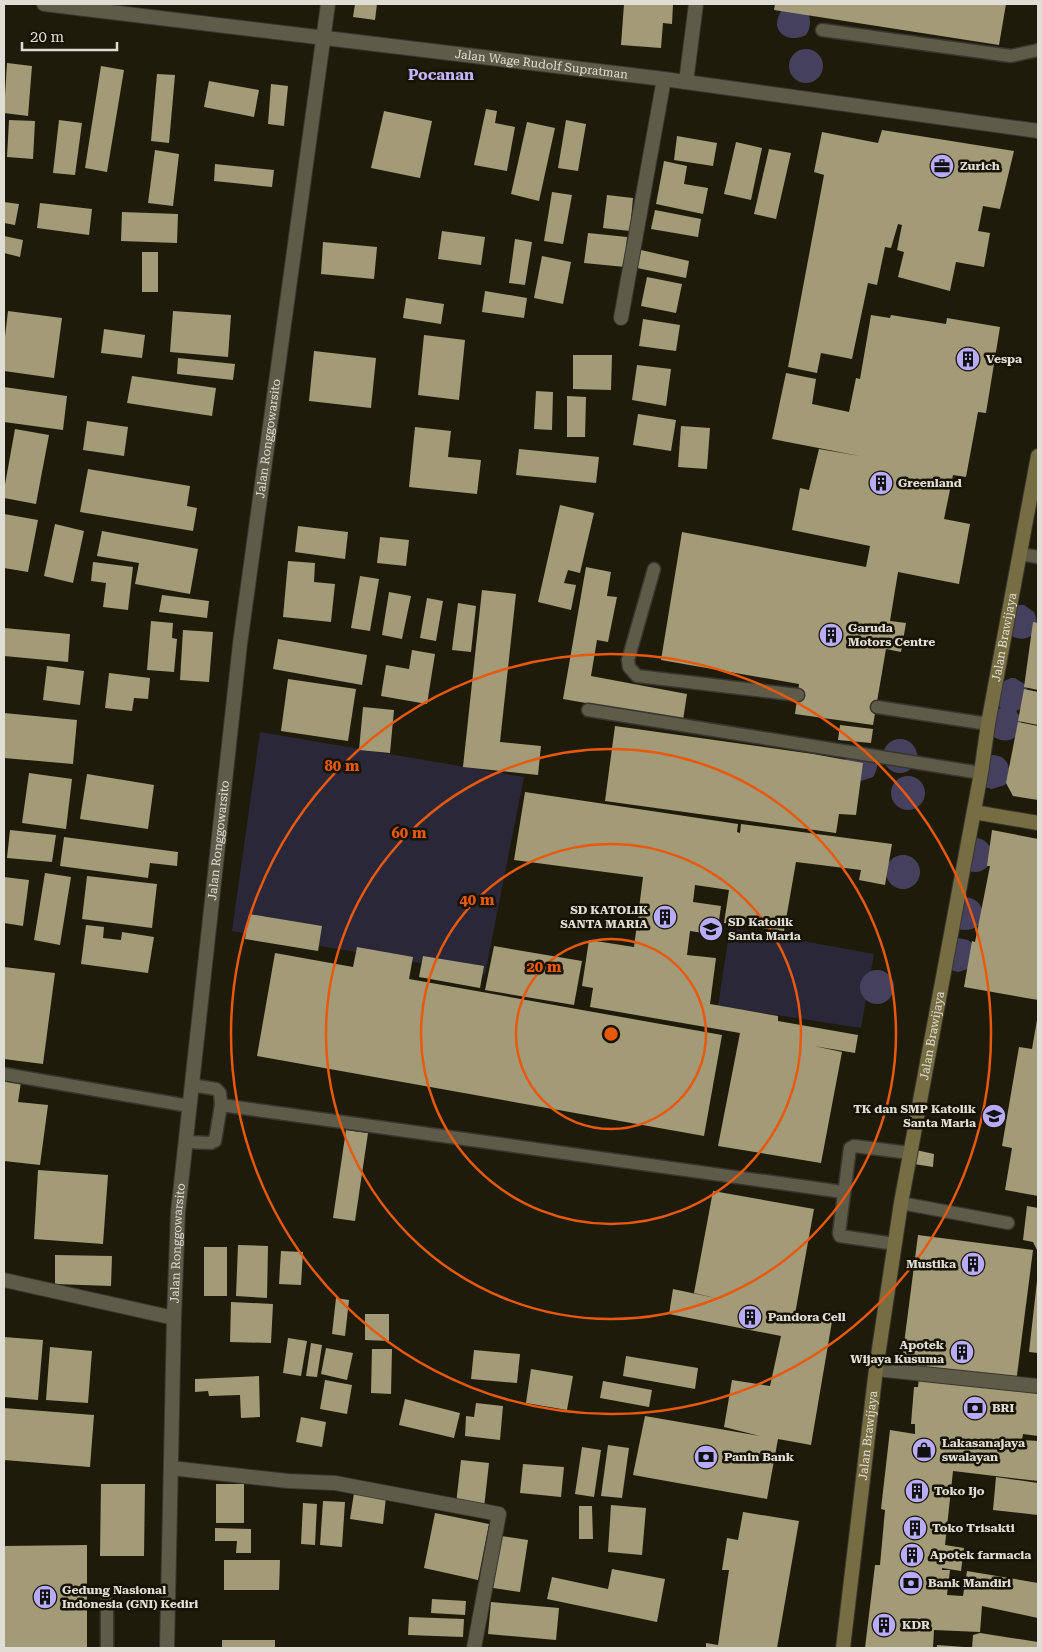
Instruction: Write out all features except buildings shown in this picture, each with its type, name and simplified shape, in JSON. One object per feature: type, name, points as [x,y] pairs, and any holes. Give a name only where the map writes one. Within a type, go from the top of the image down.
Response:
[{"type":"main road","name":"Jalan Brawijaya","points":[[843,1648],[876,1369],[901,1203],[1038,456]]},
{"type":"main road","points":[[974,812],[1038,823]]},
{"type":"street","name":"Jalan Wage Rudolf Supratman","points":[[44,4],[664,78],[1038,131]]},
{"type":"street","name":"Jalan Ronggowarsito","points":[[167,1648],[178,1212],[240,644],[328,4]]},
{"type":"street","points":[[686,82],[696,4]]},
{"type":"street","points":[[621,318],[664,78]]},
{"type":"street","points":[[4,1280],[174,1318]]},
{"type":"street","points":[[876,1369],[1038,1386]]},
{"type":"street","points":[[171,1468],[288,1481],[334,1483],[499,1514],[474,1648]]},
{"type":"lane","points":[[822,30],[1011,56],[1038,50]]},
{"type":"lane","points":[[1020,554],[1038,557]]},
{"type":"lane","points":[[654,569],[628,660],[629,667],[637,676],[798,695]]},
{"type":"lane","points":[[877,706],[988,724]]},
{"type":"lane","points":[[588,710],[981,773]]},
{"type":"lane","points":[[4,1074],[189,1106]]},
{"type":"lane","points":[[186,1142],[211,1143],[215,1141],[221,1105],[220,1093],[216,1089],[191,1086]]},
{"type":"lane","points":[[221,1105],[843,1192]]},
{"type":"lane","points":[[895,1244],[842,1238],[838,1232],[850,1148],[854,1146],[910,1153]]},
{"type":"lane","points":[[901,1203],[1008,1223]]},
{"type":"lane","points":[[107,1602],[107,1648]]},
{"type":"shaded area","points":[[782,10],[808,12],[810,24],[806,35],[792,38],[781,33],[777,23]]},
{"type":"shaded area","points":[[806,49],[818,54],[823,66],[818,78],[806,83],[794,78],[789,66],[794,54]]},
{"type":"shaded area","points":[[1024,605],[1034,612],[1037,622],[1034,633],[1023,639],[1009,635],[1006,632],[1014,607]]},
{"type":"shaded area","points":[[1015,678],[1026,685],[1028,693],[1023,708],[1016,711],[1020,718],[1020,732],[1011,739],[997,739],[990,734],[998,709],[1001,708],[998,705],[1000,683]]},
{"type":"shaded area","points":[[260,732],[524,777],[485,974],[232,931]]},
{"type":"shaded area","points":[[900,739],[912,744],[917,756],[912,768],[900,773],[888,768],[883,756],[888,744]]},
{"type":"shaded area","points":[[860,747],[871,749],[877,766],[873,777],[861,781],[845,760],[847,755]]},
{"type":"shaded area","points":[[992,755],[1003,758],[1006,761],[1009,775],[1005,785],[992,789],[985,787],[986,757]]},
{"type":"shaded area","points":[[908,776],[920,781],[925,793],[920,805],[908,810],[896,805],[891,793],[896,781]]},
{"type":"shaded area","points":[[975,838],[987,843],[992,855],[987,867],[975,872],[963,867],[958,855],[963,843]]},
{"type":"shaded area","points":[[903,855],[915,860],[920,872],[915,884],[903,889],[891,884],[886,872],[891,860]]},
{"type":"shaded area","points":[[965,897],[974,899],[982,910],[980,923],[975,928],[967,930],[957,929]]},
{"type":"shaded area","points":[[730,928],[874,954],[861,1028],[718,1006]]},
{"type":"shaded area","points":[[958,938],[968,940],[973,944],[971,968],[958,972],[951,970],[952,940]]},
{"type":"shaded area","points":[[877,970],[889,975],[894,987],[889,999],[877,1004],[865,999],[860,987],[865,975]]},
{"type":"place","name":"Zurich","points":[[942,166]]},
{"type":"place","name":"Vespa","points":[[968,359]]},
{"type":"place","name":"Greenland","points":[[881,483]]},
{"type":"place","name":"Garuda Motors Centre","points":[[831,635]]},
{"type":"place","name":"SD KATOLIK SANTA MARIA","points":[[665,917]]},
{"type":"place","name":"SD Katolik Santa Maria","points":[[711,929]]},
{"type":"place","name":"TK dan SMP Katolik Santa Maria","points":[[994,1116]]},
{"type":"place","name":"Mustika","points":[[973,1264]]},
{"type":"place","name":"Pandora Cell","points":[[750,1317]]},
{"type":"place","name":"Apotek Wijaya Kusuma","points":[[962,1352]]},
{"type":"place","name":"BRI","points":[[975,1408]]},
{"type":"place","name":"Lakasanajaya swalayan","points":[[924,1450]]},
{"type":"place","name":"Panin Bank","points":[[706,1457]]},
{"type":"place","name":"Toko Ijo","points":[[917,1491]]},
{"type":"place","name":"Toko Trisakti","points":[[915,1528]]},
{"type":"place","name":"Apotek farmacia","points":[[912,1555]]},
{"type":"place","name":"Bank Mandiri","points":[[911,1583]]},
{"type":"place","name":"Gedung Nasional Indonesia (GNI) Kediri","points":[[45,1597]]},
{"type":"place","name":"KDR","points":[[884,1625]]},
{"type":"district","name":"Pocanan","points":[[441,75]]}]
